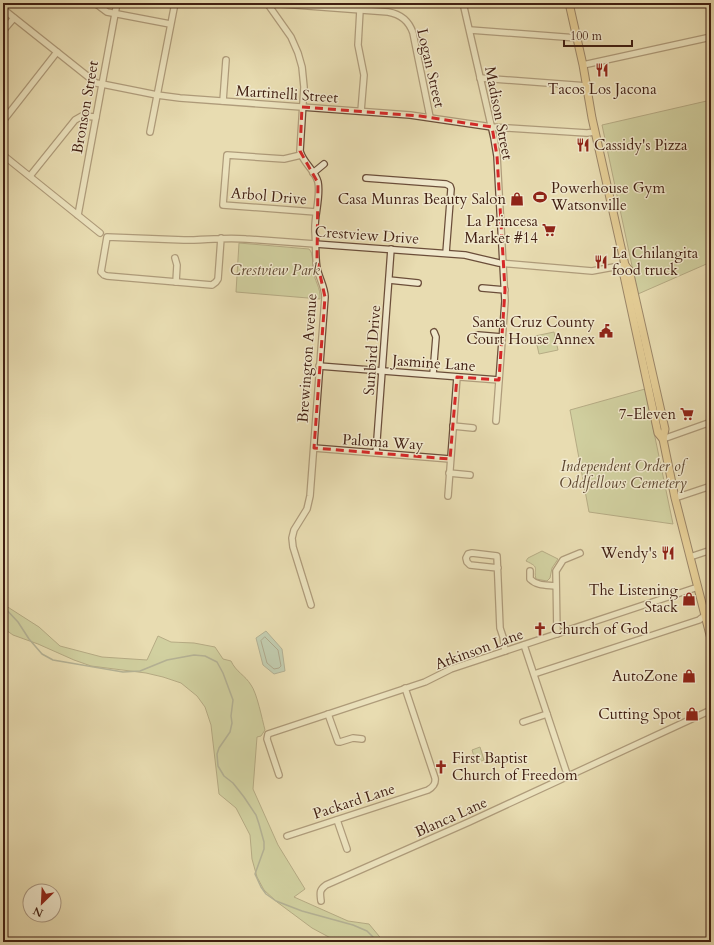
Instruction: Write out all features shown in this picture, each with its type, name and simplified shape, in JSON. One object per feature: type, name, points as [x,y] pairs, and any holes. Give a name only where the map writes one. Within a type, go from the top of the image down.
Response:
[{"type":"main road","points":[[569,3],[583,65],[595,132],[625,265],[629,270],[663,417],[665,429],[663,439],[676,498],[698,587],[708,613],[711,639]]},
{"type":"street","points":[[95,3],[107,12],[170,24]]},
{"type":"street","name":"Bronson Street","points":[[78,215],[117,3]]},
{"type":"street","points":[[150,132],[175,3]]},
{"type":"street","points":[[267,3],[291,37],[300,60],[304,80],[300,142],[301,155]]},
{"type":"street","name":"Logan Street","points":[[267,3],[392,13],[401,17],[409,25],[413,33],[430,117]]},
{"type":"street","name":"Madison Street","points":[[463,3],[492,127],[497,156],[504,264],[504,290],[496,422]]},
{"type":"street","name":"Martinelli Street","points":[[3,9],[96,83],[157,95],[430,117],[492,127],[587,133],[595,132]]},
{"type":"street","points":[[360,10],[358,45],[364,75],[361,111]]},
{"type":"street","points":[[3,31],[14,18]]},
{"type":"street","points":[[470,30],[577,38]]},
{"type":"street","points":[[583,65],[711,37]]},
{"type":"street","points":[[3,121],[57,52]]},
{"type":"street","points":[[223,101],[226,60]]},
{"type":"street","points":[[480,78],[587,86]]},
{"type":"street","points":[[30,176],[75,120],[82,116],[96,117]]},
{"type":"street","points":[[3,155],[100,232]]},
{"type":"street","name":"Arbol Drive","points":[[301,155],[284,159],[227,155],[223,205],[316,212]]},
{"type":"street","name":"Brewington Avenue","points":[[301,155],[313,173],[318,186],[316,244],[318,270],[325,297],[312,479],[307,509],[294,530],[292,538],[293,547],[311,605]]},
{"type":"street","points":[[313,173],[324,164]]},
{"type":"street","points":[[366,178],[446,184],[450,186],[446,253]]},
{"type":"street","name":"Crestview Drive","points":[[176,282],[107,276],[101,274],[107,237],[184,240],[221,238],[246,239],[391,249],[469,256],[504,264],[592,271],[625,265]]},
{"type":"street","points":[[175,258],[177,265],[176,282],[210,285],[217,283],[221,238]]},
{"type":"street","name":"Sunbird Drive","points":[[376,453],[391,249]]},
{"type":"street","points":[[389,280],[418,283]]},
{"type":"street","points":[[482,288],[504,290]]},
{"type":"street","points":[[433,374],[436,337],[434,332]]},
{"type":"street","points":[[478,335],[502,337]]},
{"type":"street","name":"Jasmine Lane","points":[[319,366],[499,380]]},
{"type":"street","points":[[448,496],[457,377]]},
{"type":"street","points":[[663,439],[711,422]]},
{"type":"street","points":[[453,426],[473,428]]},
{"type":"street","name":"Paloma Way","points":[[314,448],[450,459]]},
{"type":"street","points":[[449,473],[470,475]]},
{"type":"street","points":[[676,498],[711,486]]},
{"type":"street","points":[[690,558],[711,550]]},
{"type":"street","points":[[498,568],[470,565],[467,562],[467,555],[472,553],[498,556],[500,628],[505,651]]},
{"type":"street","points":[[557,634],[555,573],[559,564],[566,558],[580,553]]},
{"type":"street","points":[[530,571],[530,579],[533,582],[555,586]]},
{"type":"street","name":"Atkinson Lane","points":[[280,775],[269,743],[268,734],[425,682],[451,669],[698,587]]},
{"type":"street","points":[[534,674],[698,620],[708,613]]},
{"type":"street","points":[[524,645],[568,777]]},
{"type":"street","name":"Packard Lane","points":[[288,836],[428,790],[434,785],[435,778],[405,688]]},
{"type":"street","name":"Blanca Lane","points":[[321,900],[321,888],[326,885],[568,777],[711,710]]},
{"type":"street","points":[[328,714],[338,742],[354,738],[362,739]]},
{"type":"street","points":[[523,722],[547,714]]},
{"type":"street","points":[[337,820],[346,849]]},
{"type":"highlighted area","points":[[302,107],[420,116],[492,127],[497,156],[505,290],[499,380],[457,377],[450,459],[314,448],[325,297],[317,261],[318,183],[300,151]]},
{"type":"green space","points":[[711,100],[711,262],[638,294],[602,125]]},
{"type":"green space","name":"Crestview Park","points":[[239,243],[309,249],[311,251],[314,274],[320,299],[236,292]]},
{"type":"green space","points":[[554,332],[558,350],[539,354],[535,336]]},
{"type":"green space","name":"Independent Order of Oddfellows Cemetery","points":[[645,389],[673,524],[589,512],[570,410]]},
{"type":"green space","points":[[542,551],[558,559],[552,568],[550,578],[547,581],[536,579],[536,568],[531,563],[526,561],[528,558]]},
{"type":"green space","points":[[3,604],[39,627],[60,646],[102,657],[147,660],[158,636],[171,642],[194,643],[215,647],[223,659],[231,661],[235,668],[251,685],[259,706],[265,730],[261,736],[257,737],[253,789],[278,845],[305,889],[294,897],[348,921],[369,924],[384,942],[338,942],[312,928],[277,902],[264,890],[257,877],[252,859],[250,835],[236,808],[219,794],[211,725],[205,707],[197,696],[181,683],[163,677],[146,673],[91,666],[13,635],[3,628]]},
{"type":"green space","points":[[480,747],[484,760],[476,763],[472,750]]},
{"type":"water","points":[[266,631],[282,649],[285,671],[274,674],[263,665],[256,638]]},
{"type":"waterway","points":[[3,606],[18,622],[29,639],[42,654],[53,660],[123,672],[140,671],[167,660],[194,655],[205,656],[217,662],[223,673],[233,700],[230,732],[219,748],[217,754],[218,766],[224,776],[233,783],[244,797],[256,815],[264,842],[264,849],[255,874],[261,887],[266,894],[276,901],[302,911],[353,925],[367,931],[378,942]]},
{"type":"place","name":"Tacos Los Jacona","points":[[602,70]]},
{"type":"place","name":"Cassidy's Pizza","points":[[583,145]]},
{"type":"place","name":"Powerhouse Gym Watsonville","points":[[540,197]]},
{"type":"place","name":"Casa Munras Beauty Salon","points":[[517,199]]},
{"type":"place","name":"La Princesa Market #14","points":[[549,230]]},
{"type":"place","name":"La Chilangita food truck","points":[[601,262]]},
{"type":"place","name":"Santa Cruz County Court House Annex","points":[[606,331]]},
{"type":"place","name":"7-Eleven","points":[[687,414]]},
{"type":"place","name":"Wendy's","points":[[668,553]]},
{"type":"place","name":"The Listening Stack","points":[[689,599]]},
{"type":"place","name":"Church of God","points":[[540,629]]},
{"type":"place","name":"AutoZone","points":[[689,676]]},
{"type":"place","name":"Cutting Spot","points":[[692,714]]},
{"type":"place","name":"First Baptist Church of Freedom","points":[[441,767]]}]
